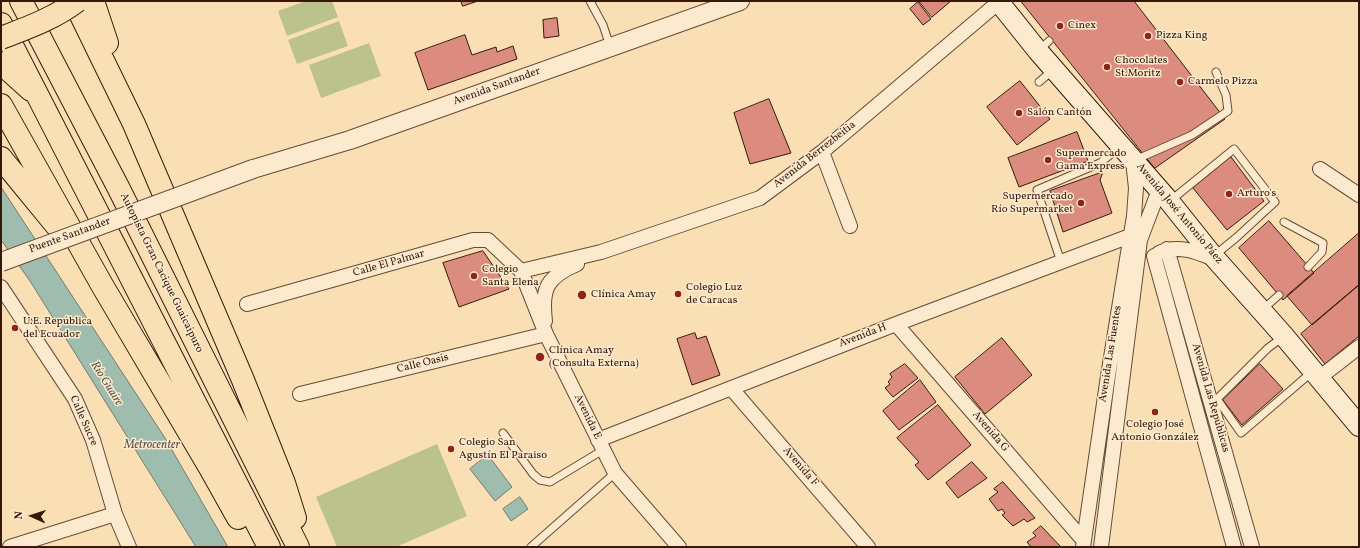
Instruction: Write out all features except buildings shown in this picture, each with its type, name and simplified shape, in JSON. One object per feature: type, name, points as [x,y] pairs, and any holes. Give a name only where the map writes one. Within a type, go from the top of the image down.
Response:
[{"type":"highway","points":[[1,38],[30,27],[68,8],[76,1],[134,124],[243,380],[295,514],[299,547]]},
{"type":"highway","points":[[93,1],[134,124]]},
{"type":"highway","name":"Autopista Gran Cacique Guaicaipuro","points":[[28,5],[299,547]]},
{"type":"highway","points":[[1,24],[269,547]]},
{"type":"highway","points":[[1,63],[39,96]]},
{"type":"highway","points":[[1,104],[102,285],[210,468],[253,547]]},
{"type":"highway","points":[[1,135],[51,218]]},
{"type":"highway","points":[[3,160],[51,218],[102,285]]},
{"type":"main road","name":"Avenida José Antonio Páez","points":[[999,2],[1044,46],[1047,75],[1129,156],[1216,259],[1317,374],[1359,426]]},
{"type":"street","name":"Avenida Santander","points":[[252,169],[350,140],[740,1]]},
{"type":"street","name":"Avenida Berrezbeitia","points":[[521,271],[601,252],[760,198],[822,152],[999,2]]},
{"type":"street","points":[[822,152],[850,226]]},
{"type":"street","name":"Avenida Las Fuentes","points":[[1083,544],[1136,188],[1129,156]]},
{"type":"street","name":"Puente Santander","points":[[1,262],[252,169]]},
{"type":"street","points":[[1320,169],[1359,195]]},
{"type":"street","name":"Avenida Las Fuentes","points":[[1101,546],[1140,240],[1164,196]]},
{"type":"street","name":"Avenida H","points":[[600,445],[731,388],[1130,236]]},
{"type":"street","name":"Calle El Palmar","points":[[247,304],[473,240],[488,240],[521,271]]},
{"type":"street","points":[[1134,281],[1142,269],[1154,256],[1167,249],[1189,250],[1216,259]]},
{"type":"street","name":"Avenida Las Repúblicas","points":[[1167,249],[1252,547]]},
{"type":"street","name":"Avenida Berrezbeitia","points":[[546,334],[543,307],[545,295],[554,276],[563,270],[601,252]]},
{"type":"street","name":"Avenida Las Repúblicas","points":[[1154,256],[1234,547]]},
{"type":"street","name":"Avenida E","points":[[521,271],[546,334],[615,473],[679,547]]},
{"type":"street","name":"Calle Sucre","points":[[1,287],[75,400],[93,440],[115,514],[129,547]]},
{"type":"street","name":"Avenida G","points":[[896,324],[1083,544]]},
{"type":"street","name":"Calle Oasis","points":[[300,394],[546,334]]},
{"type":"street","points":[[1317,374],[1359,347]]},
{"type":"street","name":"Avenida F","points":[[731,388],[868,547]]},
{"type":"street","points":[[10,547],[115,514]]},
{"type":"street","points":[[1083,544],[1101,546]]},
{"type":"lane","points":[[590,1],[603,25],[610,47]]},
{"type":"lane","points":[[1061,262],[1037,190],[1100,163],[1129,156],[1192,135],[1228,112],[1226,95],[1216,72]]},
{"type":"lane","points":[[1164,196],[1234,149],[1275,202],[1237,237],[1216,259]]},
{"type":"lane","points":[[1284,222],[1323,242],[1322,252],[1308,267]]},
{"type":"lane","points":[[1262,310],[1279,295]]},
{"type":"lane","points":[[1284,336],[1268,348],[1217,399],[1241,433],[1317,374]]},
{"type":"lane","points":[[503,433],[533,474],[540,480],[550,482],[600,445]]},
{"type":"lane","points":[[531,547],[615,473]]},
{"type":"green space","points":[[306,1],[332,1],[338,17],[287,36],[278,11]]},
{"type":"green space","points":[[339,21],[348,46],[297,64],[288,40]]},
{"type":"green space","points":[[369,43],[381,76],[321,98],[309,65]]},
{"type":"green space","points":[[437,444],[467,516],[396,547],[337,547],[316,497]]},
{"type":"water","name":"Metrocenter","points":[[1,187],[165,438],[228,547],[196,547],[30,281],[1,240]]},
{"type":"water","points":[[488,455],[512,487],[495,501],[470,469]]},
{"type":"water","points":[[520,497],[528,509],[511,521],[503,509]]},
{"type":"place","name":"Cinex","points":[[1060,26]]},
{"type":"place","name":"Pizza King","points":[[1148,36]]},
{"type":"place","name":"Chocolates St.Moritz","points":[[1107,67]]},
{"type":"place","name":"Carmelo Pizza","points":[[1180,82]]},
{"type":"place","name":"Salón Cantón","points":[[1019,113]]},
{"type":"place","name":"Supermercado Gama Express","points":[[1048,160]]},
{"type":"place","name":"Arturo's","points":[[1229,194]]},
{"type":"place","name":"Supermercado Río Supermarket","points":[[1081,203]]},
{"type":"place","name":"Colegio Santa Elena","points":[[474,276]]},
{"type":"place","name":"Colegio Luz de Caracas","points":[[678,294]]},
{"type":"place","name":"Clínica Amay","points":[[582,295]]},
{"type":"place","name":"U.E. República del Ecuador","points":[[15,328]]},
{"type":"place","name":"Clínica Amay (Consulta Externa)","points":[[540,357]]},
{"type":"place","name":"Colegio José Antonio González","points":[[1155,412]]},
{"type":"place","name":"Colegio San Agustín El Paraiso","points":[[451,449]]},
{"type":"water label","name":"Río Guaire","points":[[106,384]]}]
